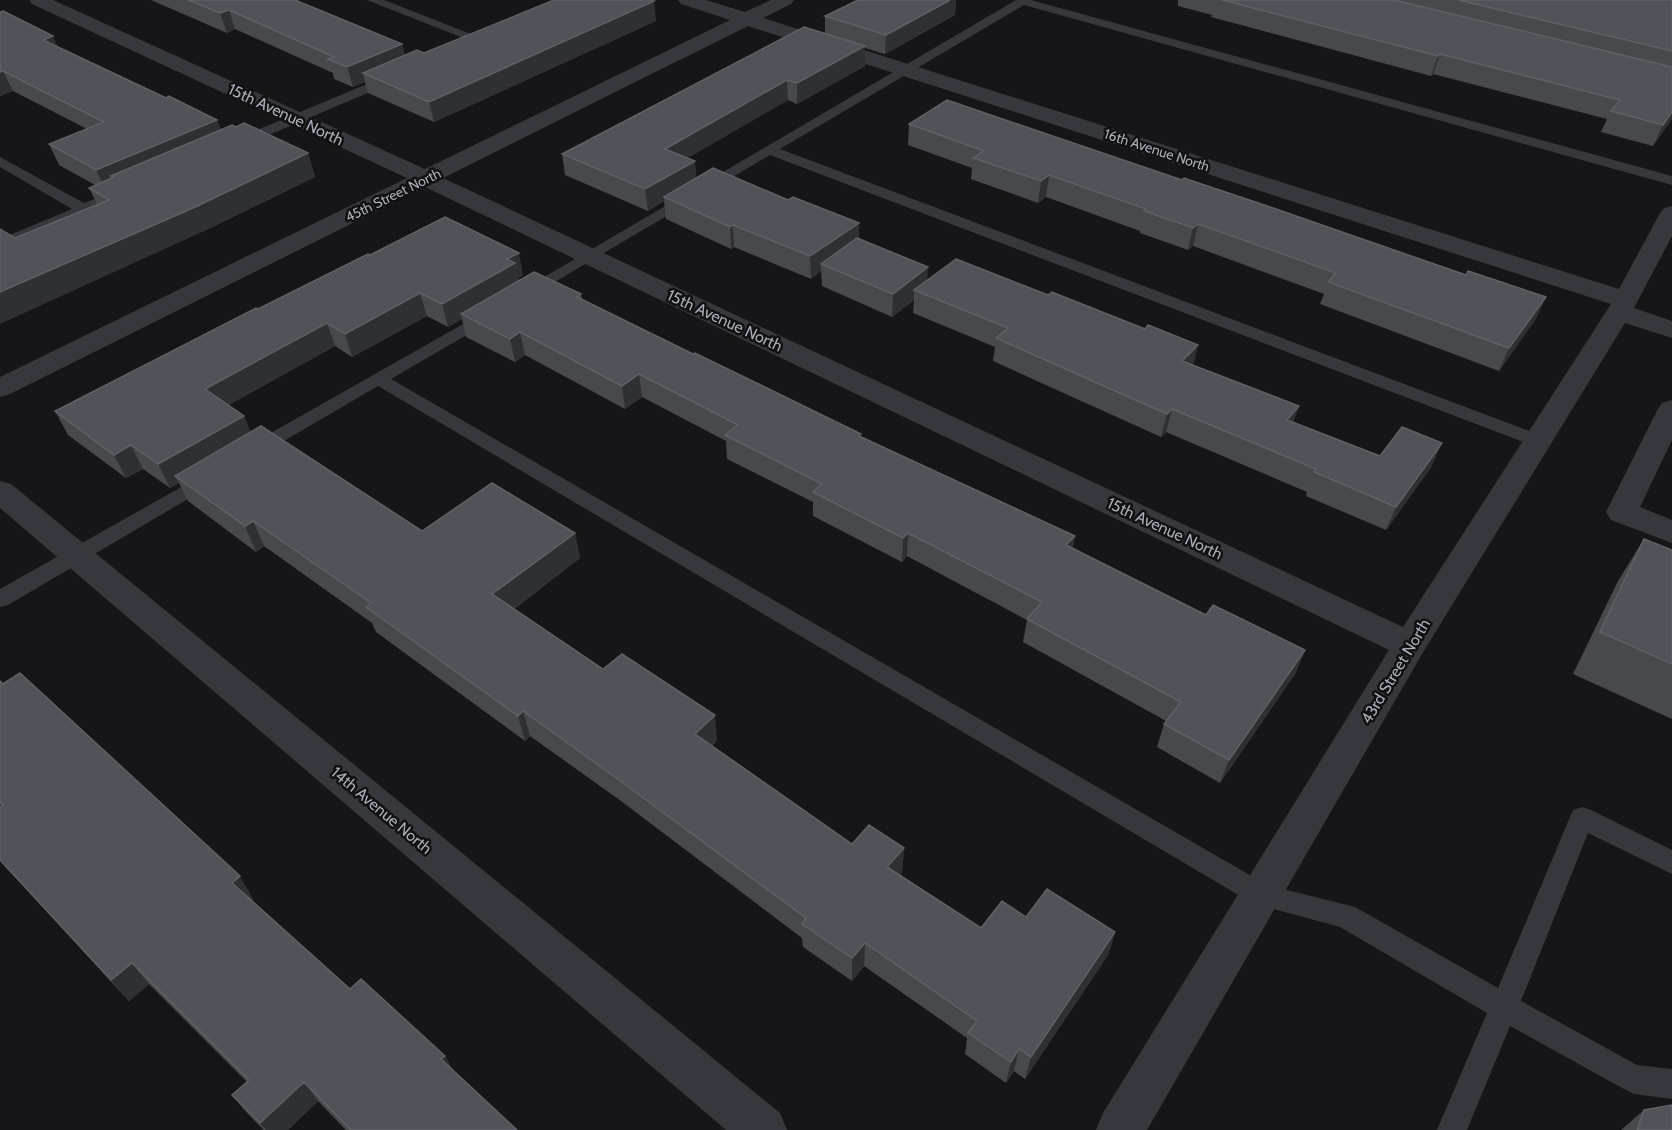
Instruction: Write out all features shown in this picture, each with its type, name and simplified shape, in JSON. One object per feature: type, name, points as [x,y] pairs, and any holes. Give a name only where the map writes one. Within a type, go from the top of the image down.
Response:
[{"type":"street","name":"15th Avenue North","points":[[38,0],[427,179],[1410,645]]},
{"type":"street","name":"16th Avenue North","points":[[687,0],[904,69],[1623,306],[1672,330]]},
{"type":"street","name":"45th Street North","points":[[0,388],[427,179],[785,0]]},
{"type":"street","name":"43rd Street North","points":[[1120,1130],[1410,645],[1623,306],[1672,213]]},
{"type":"street","points":[[1672,409],[1622,512],[1672,532]]},
{"type":"street","name":"14th Avenue North","points":[[0,491],[763,1130]]},
{"type":"lane","points":[[373,0],[485,38],[458,49]]},
{"type":"lane","points":[[0,599],[590,256],[1023,0],[1672,181]]},
{"type":"lane","points":[[221,150],[404,72]]},
{"type":"lane","points":[[769,150],[1538,441]]},
{"type":"lane","points":[[0,161],[83,209]]},
{"type":"lane","points":[[0,245],[136,187]]},
{"type":"lane","points":[[378,379],[1261,895],[1346,916],[1634,1079],[1672,1084]]},
{"type":"lane","points":[[1452,1130],[1582,818],[1672,863]]},
{"type":"building","points":[[188,0],[295,0],[402,44],[347,67],[328,59],[334,57],[229,10],[220,13]]},
{"type":"building","points":[[554,0],[654,1],[429,102],[363,73],[417,50],[424,53]]},
{"type":"building","points":[[858,0],[950,0],[886,35],[825,16]]},
{"type":"building","points":[[1222,0],[1394,0],[1672,67],[1672,112],[1663,125],[1611,111],[1620,100]]},
{"type":"building","points":[[1458,0],[1672,0],[1672,51]]},
{"type":"building","points":[[3,11],[53,36],[43,40],[217,120],[96,170],[49,144],[104,122],[3,71],[0,72],[0,12]]},
{"type":"building","points":[[804,27],[865,46],[797,83],[787,80],[665,149],[695,161],[645,189],[562,154]]},
{"type":"building","points":[[947,100],[1182,180],[1184,178],[1273,208],[1466,275],[1468,271],[1546,297],[1509,348],[1328,282],[1336,273],[1198,224],[1193,228],[1049,175],[1041,181],[973,158],[984,151],[909,124]]},
{"type":"building","points":[[244,123],[308,153],[193,208],[0,292],[0,229],[15,238],[109,200],[89,188],[114,177],[111,176],[232,125],[236,127]]},
{"type":"building","points":[[713,168],[788,200],[793,197],[859,223],[810,256],[733,225],[730,227],[664,197]]},
{"type":"building","points":[[445,217],[519,253],[507,259],[515,263],[442,304],[420,293],[345,334],[327,323],[205,389],[244,416],[158,464],[131,445],[114,455],[55,411],[256,308]]},
{"type":"building","points":[[857,238],[928,267],[893,294],[821,264]]},
{"type":"building","points":[[956,259],[1048,295],[1052,292],[1145,329],[1148,325],[1198,345],[1182,361],[1299,406],[1287,420],[1380,456],[1402,427],[1442,443],[1396,507],[1314,472],[1316,469],[1172,409],[1167,414],[996,338],[1008,328],[914,290]]},
{"type":"building","points":[[534,272],[581,294],[577,297],[861,434],[859,436],[1075,536],[1066,545],[1206,615],[1213,605],[1305,650],[1229,760],[1164,724],[1181,702],[1027,619],[1042,602],[908,533],[903,538],[813,492],[822,484],[725,435],[738,425],[639,374],[622,386],[520,332],[510,339],[461,314]]},
{"type":"building","points":[[261,426],[422,531],[492,483],[575,533],[492,594],[603,669],[622,654],[715,715],[695,734],[852,844],[869,825],[904,848],[887,867],[981,928],[1002,901],[1026,917],[1047,889],[1115,932],[1031,1057],[1019,1049],[1011,1062],[968,1033],[977,1021],[865,943],[852,958],[802,924],[806,918],[523,711],[518,716],[366,607],[371,603],[253,521],[245,526],[175,476]]},
{"type":"building","points":[[1644,539],[1672,550],[1672,664],[1600,632]]},
{"type":"building","points":[[20,673],[240,876],[232,883],[350,989],[361,979],[445,1056],[441,1059],[517,1130],[351,1130],[304,1082],[260,1123],[232,1095],[249,1080],[132,963],[111,980],[0,860],[0,808],[3,805],[0,802],[0,681],[3,684]]},
{"type":"building","points":[[1672,1105],[1672,1130],[1637,1130],[1644,1110]]}]
